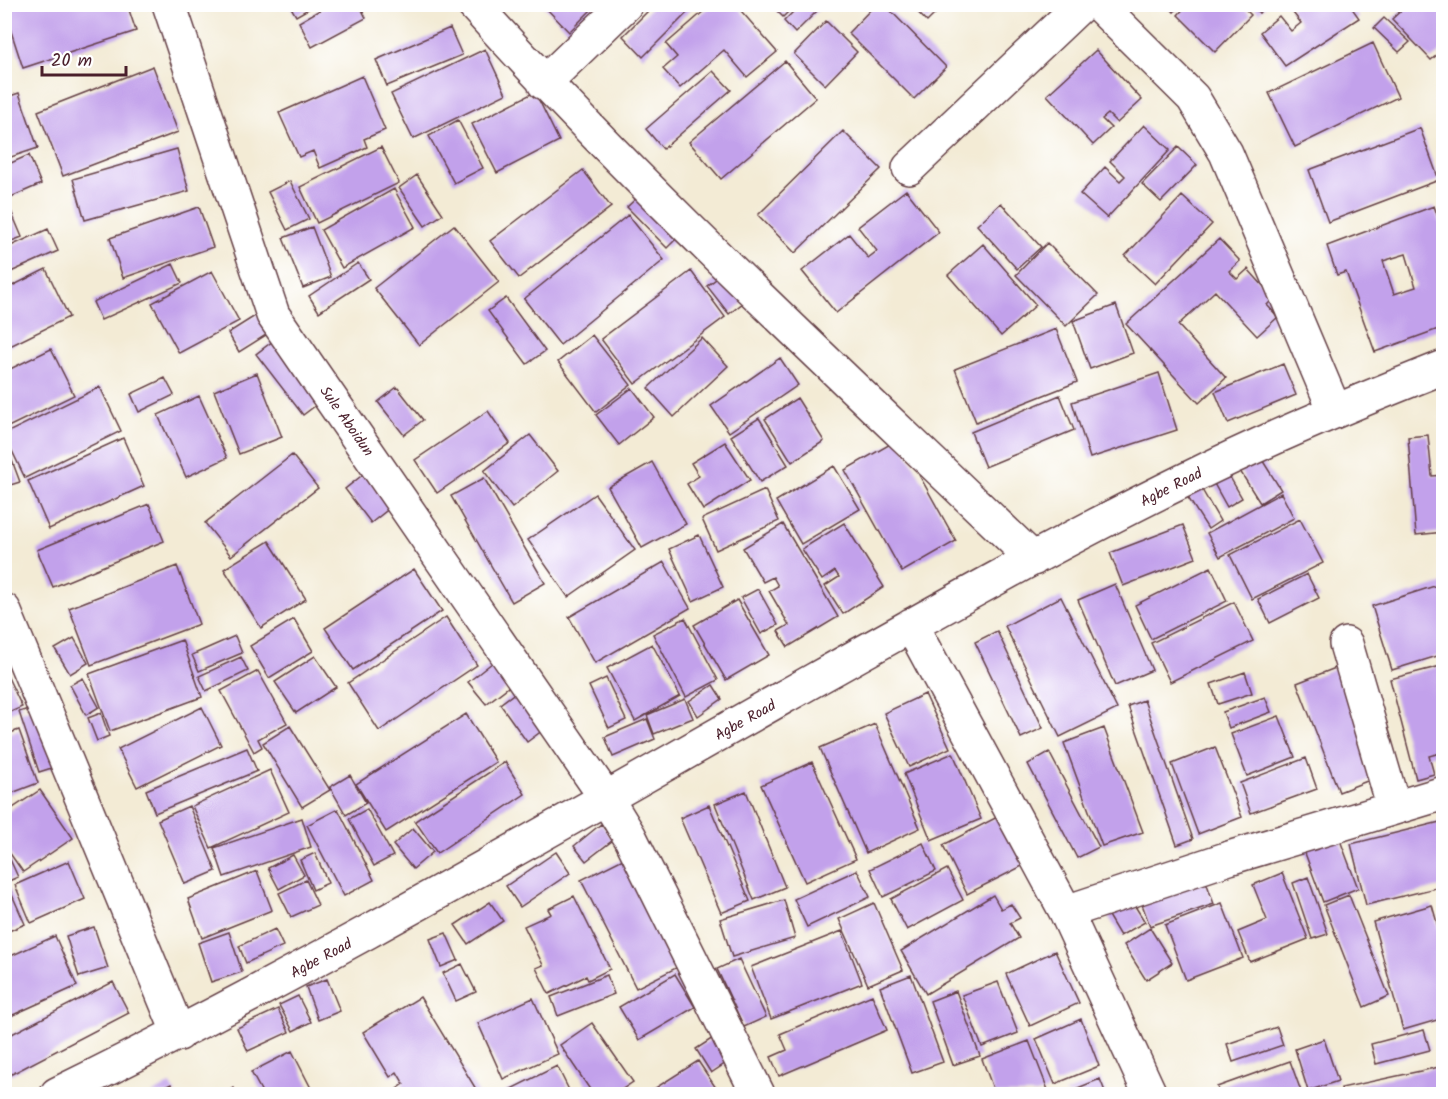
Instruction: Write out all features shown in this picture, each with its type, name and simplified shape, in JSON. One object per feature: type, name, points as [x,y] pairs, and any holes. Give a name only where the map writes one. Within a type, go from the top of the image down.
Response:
[{"type":"street","name":"Sule Aboidun","points":[[169,4],[273,315],[606,798],[630,837],[758,1095]]},
{"type":"street","points":[[473,4],[544,83],[647,189],[1033,558]]},
{"type":"street","points":[[544,83],[626,4]]},
{"type":"street","points":[[909,168],[1082,4]]},
{"type":"street","points":[[1098,4],[1192,98],[1210,125],[1226,153],[1335,411]]},
{"type":"street","name":"Agbe Road","points":[[57,1095],[179,1034],[402,915],[1033,558],[1191,477],[1335,411],[1443,367]]},
{"type":"street","points":[[4,610],[179,1034]]},
{"type":"street","points":[[911,626],[1066,912],[1150,1095]]},
{"type":"street","points":[[1346,644],[1394,808]]},
{"type":"street","points":[[1066,912],[1229,858],[1443,793]]},
{"type":"building","points":[[15,4],[127,4],[136,31],[23,68],[4,10]]},
{"type":"building","points":[[289,4],[317,4],[296,16]]},
{"type":"building","points":[[330,4],[359,4],[366,18],[312,47],[299,22]]},
{"type":"building","points":[[542,4],[597,4],[569,32]]},
{"type":"building","points":[[655,4],[696,4],[643,57],[623,36]]},
{"type":"building","points":[[712,4],[735,4],[777,52],[747,77],[724,50],[680,88],[663,69],[677,57],[666,44]]},
{"type":"building","points":[[770,4],[796,4],[783,17]]},
{"type":"building","points":[[801,4],[824,4],[795,33],[784,21]]},
{"type":"building","points":[[876,4],[884,4],[946,67],[914,99],[848,33]]},
{"type":"building","points":[[910,4],[945,4],[927,22]]},
{"type":"building","points":[[1167,4],[1181,4],[1174,12]]},
{"type":"building","points":[[1188,4],[1240,4],[1251,15],[1215,52],[1178,15]]},
{"type":"building","points":[[1251,4],[1267,4],[1259,13]]},
{"type":"building","points":[[1295,4],[1349,4],[1359,18],[1285,66],[1260,32],[1279,16],[1291,31],[1301,23],[1290,9]]},
{"type":"building","points":[[1408,4],[1444,4],[1444,49],[1431,60],[1392,19]]},
{"type":"building","points":[[1384,18],[1410,42],[1399,52],[1374,28]]},
{"type":"building","points":[[826,21],[857,52],[825,85],[794,54]]},
{"type":"building","points":[[450,28],[462,55],[387,86],[376,60]]},
{"type":"building","points":[[1373,43],[1398,97],[1295,147],[1269,93]]},
{"type":"building","points":[[485,49],[506,94],[413,139],[391,94]]},
{"type":"building","points":[[1096,50],[1142,100],[1117,123],[1108,114],[1102,119],[1111,128],[1093,145],[1047,95]]},
{"type":"building","points":[[785,61],[816,98],[721,179],[689,142]]},
{"type":"building","points":[[153,66],[178,132],[63,176],[38,111]]},
{"type":"building","points":[[713,71],[731,90],[663,149],[646,129]]},
{"type":"building","points":[[362,76],[385,130],[364,139],[367,147],[320,168],[313,151],[299,157],[279,113]]},
{"type":"building","points":[[535,92],[559,141],[497,173],[472,124]]},
{"type":"building","points":[[19,93],[38,148],[5,159],[4,98]]},
{"type":"building","points":[[458,120],[483,168],[454,183],[429,136]]},
{"type":"building","points":[[1144,125],[1170,150],[1107,218],[1080,194],[1105,167],[1120,181],[1125,176],[1110,161]]},
{"type":"building","points":[[1420,128],[1439,180],[1328,222],[1309,170]]},
{"type":"building","points":[[843,131],[881,169],[795,253],[758,215]]},
{"type":"building","points":[[381,147],[399,183],[317,223],[300,187]]},
{"type":"building","points":[[1178,147],[1197,165],[1161,202],[1142,184]]},
{"type":"building","points":[[177,149],[189,191],[85,220],[73,179]]},
{"type":"building","points":[[29,155],[41,184],[4,200],[4,166]]},
{"type":"building","points":[[583,170],[611,207],[519,278],[490,241]]},
{"type":"building","points":[[417,175],[443,214],[425,226],[399,188]]},
{"type":"building","points":[[290,181],[309,219],[287,230],[268,192]]},
{"type":"building","points":[[394,189],[415,227],[342,268],[321,230]]},
{"type":"building","points":[[906,190],[939,232],[836,313],[802,271],[849,234],[868,258],[877,251],[858,227]]},
{"type":"building","points":[[644,191],[683,232],[667,248],[627,207]]},
{"type":"building","points":[[1182,196],[1212,224],[1155,284],[1125,256]]},
{"type":"building","points":[[1001,203],[1041,247],[1017,269],[977,225]]},
{"type":"building","points":[[8,204],[22,237],[4,244],[4,205]]},
{"type":"building","points":[[1434,206],[1444,234],[1444,327],[1375,352],[1346,272],[1337,275],[1327,246]],"holes":[[[1406,254],[1416,287],[1394,294],[1383,261]]]},
{"type":"building","points":[[199,207],[213,247],[123,278],[110,238]]},
{"type":"building","points":[[628,215],[664,260],[560,345],[524,299]]},
{"type":"building","points":[[454,225],[499,282],[419,345],[374,288]]},
{"type":"building","points":[[312,227],[331,277],[303,288],[283,238]]},
{"type":"building","points":[[48,229],[58,251],[4,275],[4,249]]},
{"type":"building","points":[[1219,239],[1240,261],[1229,271],[1237,279],[1248,269],[1274,298],[1267,305],[1278,317],[1257,336],[1215,291],[1178,325],[1226,378],[1199,403],[1126,324]]},
{"type":"building","points":[[1047,243],[1098,295],[1066,326],[1016,275]]},
{"type":"building","points":[[983,244],[1036,305],[1001,336],[948,275]]},
{"type":"building","points":[[358,263],[369,279],[319,312],[309,296]]},
{"type":"building","points":[[173,264],[182,283],[101,320],[93,302]]},
{"type":"building","points":[[46,269],[69,317],[4,349],[4,290]]},
{"type":"building","points":[[728,270],[749,298],[729,314],[707,286]]},
{"type":"building","points":[[212,271],[239,321],[179,353],[152,303]]},
{"type":"building","points":[[691,271],[725,317],[635,384],[601,339]]},
{"type":"building","points":[[506,298],[545,351],[527,364],[488,311]]},
{"type":"building","points":[[1116,305],[1133,353],[1090,369],[1073,321]]},
{"type":"building","points":[[263,311],[274,330],[239,352],[228,333]]},
{"type":"building","points":[[1056,329],[1077,382],[976,422],[955,369]]},
{"type":"building","points":[[592,335],[631,385],[596,412],[558,362]]},
{"type":"building","points":[[277,338],[324,399],[303,415],[256,354]]},
{"type":"building","points":[[702,338],[728,366],[674,417],[648,388]]},
{"type":"building","points":[[51,349],[74,395],[4,429],[4,372]]},
{"type":"building","points":[[780,358],[798,385],[729,432],[711,406]]},
{"type":"building","points":[[1283,364],[1296,395],[1228,423],[1215,392]]},
{"type":"building","points":[[257,373],[282,437],[239,454],[214,391]]},
{"type":"building","points":[[1159,373],[1177,430],[1090,458],[1072,402]]},
{"type":"building","points":[[165,378],[174,395],[139,412],[131,394]]},
{"type":"building","points":[[100,387],[121,431],[25,478],[4,434]]},
{"type":"building","points":[[397,387],[423,420],[404,435],[378,402]]},
{"type":"building","points":[[632,388],[654,417],[619,445],[596,415]]},
{"type":"building","points":[[1060,395],[1074,430],[985,467],[971,432]]},
{"type":"building","points":[[199,396],[227,458],[186,477],[158,415]]},
{"type":"building","points":[[797,398],[824,441],[792,462],[765,419]]},
{"type":"building","points":[[488,411],[510,443],[437,493],[415,460]]},
{"type":"building","points":[[759,418],[788,465],[760,482],[731,436]]},
{"type":"building","points":[[530,435],[558,471],[512,508],[484,471]]},
{"type":"building","points":[[1428,435],[1432,476],[1444,475],[1444,532],[1416,535],[1408,437]]},
{"type":"building","points":[[123,438],[144,486],[49,529],[28,481]]},
{"type":"building","points":[[4,439],[20,482],[4,487]]},
{"type":"building","points":[[899,439],[956,541],[902,572],[845,470]]},
{"type":"building","points":[[725,442],[750,480],[703,510],[687,484],[699,476],[691,463]]},
{"type":"building","points":[[292,455],[318,488],[231,556],[205,523]]},
{"type":"building","points":[[1261,458],[1281,490],[1260,503],[1240,471]]},
{"type":"building","points":[[652,462],[686,524],[642,548],[608,487]]},
{"type":"building","points":[[834,466],[860,509],[801,544],[776,501]]},
{"type":"building","points":[[1227,472],[1242,498],[1227,507],[1212,480]]},
{"type":"building","points":[[365,473],[391,507],[371,523],[345,489]]},
{"type":"building","points":[[484,478],[545,583],[512,602],[451,496]]},
{"type":"building","points":[[1201,488],[1220,521],[1208,529],[1187,496]]},
{"type":"building","points":[[765,490],[779,521],[716,550],[702,519]]},
{"type":"building","points":[[1281,493],[1294,518],[1220,557],[1207,533]]},
{"type":"building","points":[[595,494],[635,550],[568,597],[528,540]]},
{"type":"building","points":[[149,504],[164,541],[53,587],[37,550]]},
{"type":"building","points":[[1300,519],[1323,563],[1252,599],[1230,555]]},
{"type":"building","points":[[844,523],[884,587],[843,614],[825,586],[839,577],[835,571],[822,580],[802,549]]},
{"type":"building","points":[[783,524],[838,617],[788,647],[778,631],[789,625],[769,591],[778,586],[773,577],[763,582],[743,548]]},
{"type":"building","points":[[1183,525],[1196,558],[1123,586],[1110,553]]},
{"type":"building","points":[[699,535],[723,587],[693,601],[669,549]]},
{"type":"building","points":[[269,541],[306,599],[261,628],[224,569]]},
{"type":"building","points":[[664,562],[690,608],[595,663],[569,617]]},
{"type":"building","points":[[177,566],[199,624],[91,665],[69,608]]},
{"type":"building","points":[[1211,567],[1227,601],[1151,639],[1135,605]]},
{"type":"building","points":[[414,569],[442,611],[353,670],[325,628]]},
{"type":"building","points":[[1307,574],[1319,598],[1270,623],[1258,599]]},
{"type":"building","points":[[1444,583],[1444,654],[1392,670],[1372,606]]},
{"type":"building","points":[[1115,584],[1152,670],[1115,686],[1078,600]]},
{"type":"building","points":[[758,589],[778,625],[761,634],[741,598]]},
{"type":"building","points":[[1061,597],[1117,709],[1060,737],[1005,626]]},
{"type":"building","points":[[737,600],[769,655],[726,680],[694,625]]},
{"type":"building","points":[[1234,602],[1253,641],[1170,682],[1151,643]]},
{"type":"building","points":[[446,617],[477,665],[379,731],[348,683]]},
{"type":"building","points":[[685,618],[718,680],[686,697],[653,634]]},
{"type":"building","points":[[294,619],[313,651],[269,678],[250,646]]},
{"type":"building","points":[[997,631],[1043,728],[1021,738],[975,642]]},
{"type":"building","points":[[235,636],[242,653],[199,671],[192,655]]},
{"type":"building","points":[[74,638],[88,663],[70,674],[55,649]]},
{"type":"building","points":[[182,640],[202,697],[110,731],[89,674]]},
{"type":"building","points":[[652,644],[680,696],[635,721],[607,668]]},
{"type":"building","points":[[502,655],[520,678],[486,704],[468,682]]},
{"type":"building","points":[[315,656],[336,687],[296,713],[275,682]]},
{"type":"building","points":[[241,657],[248,671],[206,691],[199,676]]},
{"type":"building","points":[[1441,666],[1444,674],[1444,752],[1429,756],[1434,774],[1416,779],[1390,679]]},
{"type":"building","points":[[1338,667],[1380,776],[1339,792],[1297,683]]},
{"type":"building","points":[[4,669],[22,707],[4,715]]},
{"type":"building","points":[[258,671],[287,723],[258,739],[262,747],[254,752],[221,691]]},
{"type":"building","points":[[1245,672],[1252,693],[1218,704],[1211,684]]},
{"type":"building","points":[[83,678],[99,707],[86,715],[70,685]]},
{"type":"building","points":[[606,678],[626,720],[609,728],[589,686]]},
{"type":"building","points":[[713,685],[722,699],[698,716],[689,701]]},
{"type":"building","points":[[524,686],[551,724],[527,742],[500,704]]},
{"type":"building","points":[[925,694],[950,748],[909,767],[884,713]]},
{"type":"building","points":[[1265,697],[1271,712],[1229,728],[1223,712]]},
{"type":"building","points":[[685,699],[693,718],[654,734],[647,715]]},
{"type":"building","points":[[1144,700],[1193,839],[1177,845],[1128,706]]},
{"type":"building","points":[[41,705],[61,765],[39,772],[19,712]]},
{"type":"building","points":[[202,707],[221,745],[137,787],[118,749]]},
{"type":"building","points":[[101,713],[109,736],[97,741],[88,718]]},
{"type":"building","points":[[466,714],[496,762],[386,832],[356,784]]},
{"type":"building","points":[[1279,716],[1295,757],[1247,776],[1231,734]]},
{"type":"building","points":[[647,719],[655,739],[613,757],[605,737]]},
{"type":"building","points":[[875,724],[920,828],[866,853],[820,748]]},
{"type":"building","points":[[290,726],[330,790],[302,807],[263,743]]},
{"type":"building","points":[[1104,728],[1143,832],[1102,846],[1064,743]]},
{"type":"building","points":[[19,730],[38,783],[4,796],[4,735]]},
{"type":"building","points":[[1215,747],[1242,817],[1198,834],[1172,764]]},
{"type":"building","points":[[247,748],[257,771],[155,813],[146,790]]},
{"type":"building","points":[[1049,752],[1099,847],[1077,858],[1028,764]]},
{"type":"building","points":[[953,753],[981,819],[931,840],[904,774]]},
{"type":"building","points":[[1306,758],[1317,789],[1251,813],[1240,783]]},
{"type":"building","points":[[505,762],[525,794],[437,853],[415,821]]},
{"type":"building","points":[[812,762],[856,859],[805,882],[761,785]]},
{"type":"building","points":[[270,770],[289,812],[211,848],[192,806]]},
{"type":"building","points":[[350,775],[366,803],[346,815],[330,787]]},
{"type":"building","points":[[40,790],[73,838],[23,872],[4,845],[4,814]]},
{"type":"building","points":[[746,791],[785,887],[754,900],[715,804]]},
{"type":"building","points":[[709,805],[750,901],[721,913],[680,818]]},
{"type":"building","points":[[189,806],[216,871],[185,884],[158,820]]},
{"type":"building","points":[[338,809],[374,880],[344,896],[307,825]]},
{"type":"building","points":[[367,809],[393,856],[374,866],[349,819]]},
{"type":"building","points":[[1005,813],[1030,862],[967,894],[943,845]]},
{"type":"building","points":[[302,818],[311,847],[224,877],[214,848]]},
{"type":"building","points":[[1444,821],[1444,886],[1366,905],[1351,844]]},
{"type":"building","points":[[601,824],[613,840],[586,861],[574,846]]},
{"type":"building","points":[[413,828],[433,852],[413,869],[393,845]]},
{"type":"building","points":[[1337,832],[1358,888],[1323,902],[1302,845]]},
{"type":"building","points":[[923,843],[936,871],[883,897],[870,869]]},
{"type":"building","points":[[556,852],[570,873],[520,907],[506,886]]},
{"type":"building","points":[[315,853],[328,883],[313,890],[300,860]]},
{"type":"building","points":[[8,855],[18,877],[4,883],[4,857]]},
{"type":"building","points":[[293,855],[304,875],[279,889],[268,868]]},
{"type":"building","points":[[625,858],[680,966],[636,988],[581,880]]},
{"type":"building","points":[[69,861],[85,899],[31,923],[15,885]]},
{"type":"building","points":[[947,869],[963,900],[907,930],[891,899]]},
{"type":"building","points":[[857,870],[870,897],[807,927],[794,899]]},
{"type":"building","points":[[257,871],[272,910],[202,938],[188,899]]},
{"type":"building","points":[[1203,873],[1214,904],[1150,926],[1139,896]]},
{"type":"building","points":[[1282,873],[1308,939],[1250,962],[1238,932],[1267,920],[1253,885]]},
{"type":"building","points":[[1308,877],[1328,934],[1312,939],[1293,883]]},
{"type":"building","points":[[306,880],[318,905],[291,917],[279,893]]},
{"type":"building","points":[[9,888],[25,924],[4,933],[4,890]]},
{"type":"building","points":[[993,895],[1001,909],[1011,904],[1020,918],[1010,923],[1019,938],[926,994],[901,951]]},
{"type":"building","points":[[1128,895],[1145,922],[1120,936],[1104,909]]},
{"type":"building","points":[[1349,895],[1389,996],[1364,1007],[1324,905]]},
{"type":"building","points":[[574,896],[610,969],[588,980],[586,976],[549,994],[536,968],[543,965],[524,926],[551,914],[548,909]]},
{"type":"building","points":[[784,900],[795,938],[732,957],[720,919]]},
{"type":"building","points":[[490,902],[503,921],[468,944],[455,925]]},
{"type":"building","points":[[874,903],[903,970],[868,985],[839,919]]},
{"type":"building","points":[[1222,903],[1243,958],[1186,980],[1165,925]]},
{"type":"building","points":[[1432,905],[1444,948],[1444,1018],[1403,1030],[1373,922]]},
{"type":"building","points":[[94,927],[108,968],[79,977],[66,936]]},
{"type":"building","points":[[1150,928],[1172,963],[1146,980],[1124,945]]},
{"type":"building","points":[[275,929],[283,946],[246,963],[239,946]]},
{"type":"building","points":[[842,931],[862,983],[771,1019],[751,967]]},
{"type":"building","points":[[229,932],[242,972],[211,982],[198,943]]},
{"type":"building","points":[[446,933],[458,960],[441,967],[430,939]]},
{"type":"building","points":[[55,936],[77,986],[4,1019],[4,959]]},
{"type":"building","points":[[1055,951],[1079,1003],[1030,1026],[1006,974]]},
{"type":"building","points":[[739,959],[766,1017],[744,1027],[717,969]]},
{"type":"building","points":[[462,964],[476,992],[456,1001],[443,973]]},
{"type":"building","points":[[675,974],[695,1007],[639,1040],[619,1007]]},
{"type":"building","points":[[607,975],[614,994],[558,1016],[551,997]]},
{"type":"building","points":[[911,975],[943,1062],[912,1073],[880,987]]},
{"type":"building","points":[[327,979],[340,1011],[318,1020],[306,987]]},
{"type":"building","points":[[113,982],[129,1013],[10,1075],[4,1065],[4,1038]]},
{"type":"building","points":[[998,982],[1018,1033],[982,1047],[962,995]]},
{"type":"building","points":[[956,991],[980,1056],[953,1065],[930,1001]]},
{"type":"building","points":[[872,995],[887,1030],[779,1076],[771,1057],[787,1050],[780,1034]]},
{"type":"building","points":[[298,996],[311,1022],[293,1031],[279,1005]]},
{"type":"building","points":[[420,997],[479,1094],[400,1094],[397,1089],[404,1084],[397,1072],[390,1077],[363,1032]]},
{"type":"building","points":[[533,998],[558,1054],[503,1079],[478,1023]]},
{"type":"building","points":[[278,1009],[289,1032],[248,1051],[237,1028]]},
{"type":"building","points":[[1081,1019],[1099,1066],[1055,1084],[1036,1039]]},
{"type":"building","points":[[592,1023],[633,1082],[615,1094],[593,1094],[560,1045]]},
{"type":"building","points":[[1277,1027],[1283,1045],[1233,1062],[1227,1044]]},
{"type":"building","points":[[1424,1030],[1430,1050],[1376,1064],[1371,1044]]},
{"type":"building","points":[[716,1036],[732,1059],[711,1073],[696,1049]]},
{"type":"building","points":[[1324,1039],[1338,1081],[1308,1091],[1295,1049]]},
{"type":"building","points":[[1029,1041],[1048,1090],[1037,1094],[995,1094],[982,1059]]},
{"type":"building","points":[[292,1051],[314,1094],[263,1094],[251,1072]]},
{"type":"building","points":[[698,1061],[720,1094],[646,1094]]},
{"type":"building","points":[[1290,1061],[1302,1094],[1220,1094],[1217,1087]]},
{"type":"building","points":[[557,1066],[571,1094],[501,1094]]},
{"type":"building","points":[[1444,1066],[1444,1094],[1342,1094],[1341,1088]]},
{"type":"building","points":[[1100,1079],[1106,1094],[1063,1094]]},
{"type":"building","points":[[171,1084],[176,1094],[151,1094]]},
{"type":"building","points":[[234,1088],[237,1094],[221,1094]]}]
